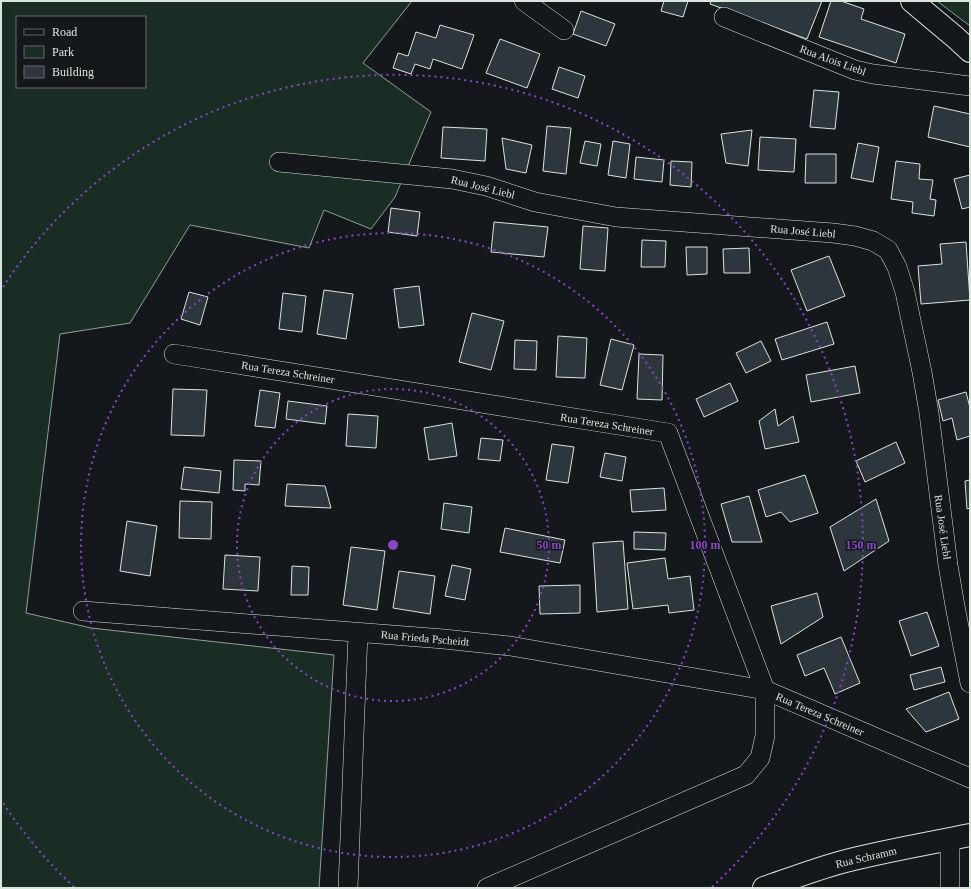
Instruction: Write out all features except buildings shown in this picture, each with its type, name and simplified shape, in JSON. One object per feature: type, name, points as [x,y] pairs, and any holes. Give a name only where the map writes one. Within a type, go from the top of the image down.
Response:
[{"type":"street","points":[[524,1],[564,30]]},
{"type":"street","points":[[912,1],[970,51]]},
{"type":"street","name":"Rua Alois Liebl","points":[[724,17],[855,70],[873,74],[970,86]]},
{"type":"street","name":"Rua José Liebl","points":[[279,162],[452,178],[486,186],[535,202],[616,216],[848,235],[873,241],[888,250],[897,267],[905,292],[922,372],[929,414],[948,565],[970,683]]},
{"type":"street","name":"Rua Tereza Schreiner","points":[[174,354],[668,433],[765,690],[970,778]]},
{"type":"street","name":"Rua Frieda Pscheidt","points":[[83,611],[444,639],[510,646],[765,690]]},
{"type":"street","points":[[348,888],[358,633]]},
{"type":"street","points":[[487,888],[746,775],[760,758],[765,736],[765,690]]},
{"type":"street","points":[[950,888],[960,837]]},
{"type":"street","name":"Rua Schramm","points":[[764,888],[841,862],[960,837]]},
{"type":"green space","points":[[1,1],[412,1],[363,63],[431,112],[395,197],[371,229],[324,210],[309,248],[190,225],[130,323],[60,334],[26,613],[91,628],[334,655],[319,888],[1,888]]},
{"type":"green space","points":[[937,1],[970,1],[970,26]]}]
